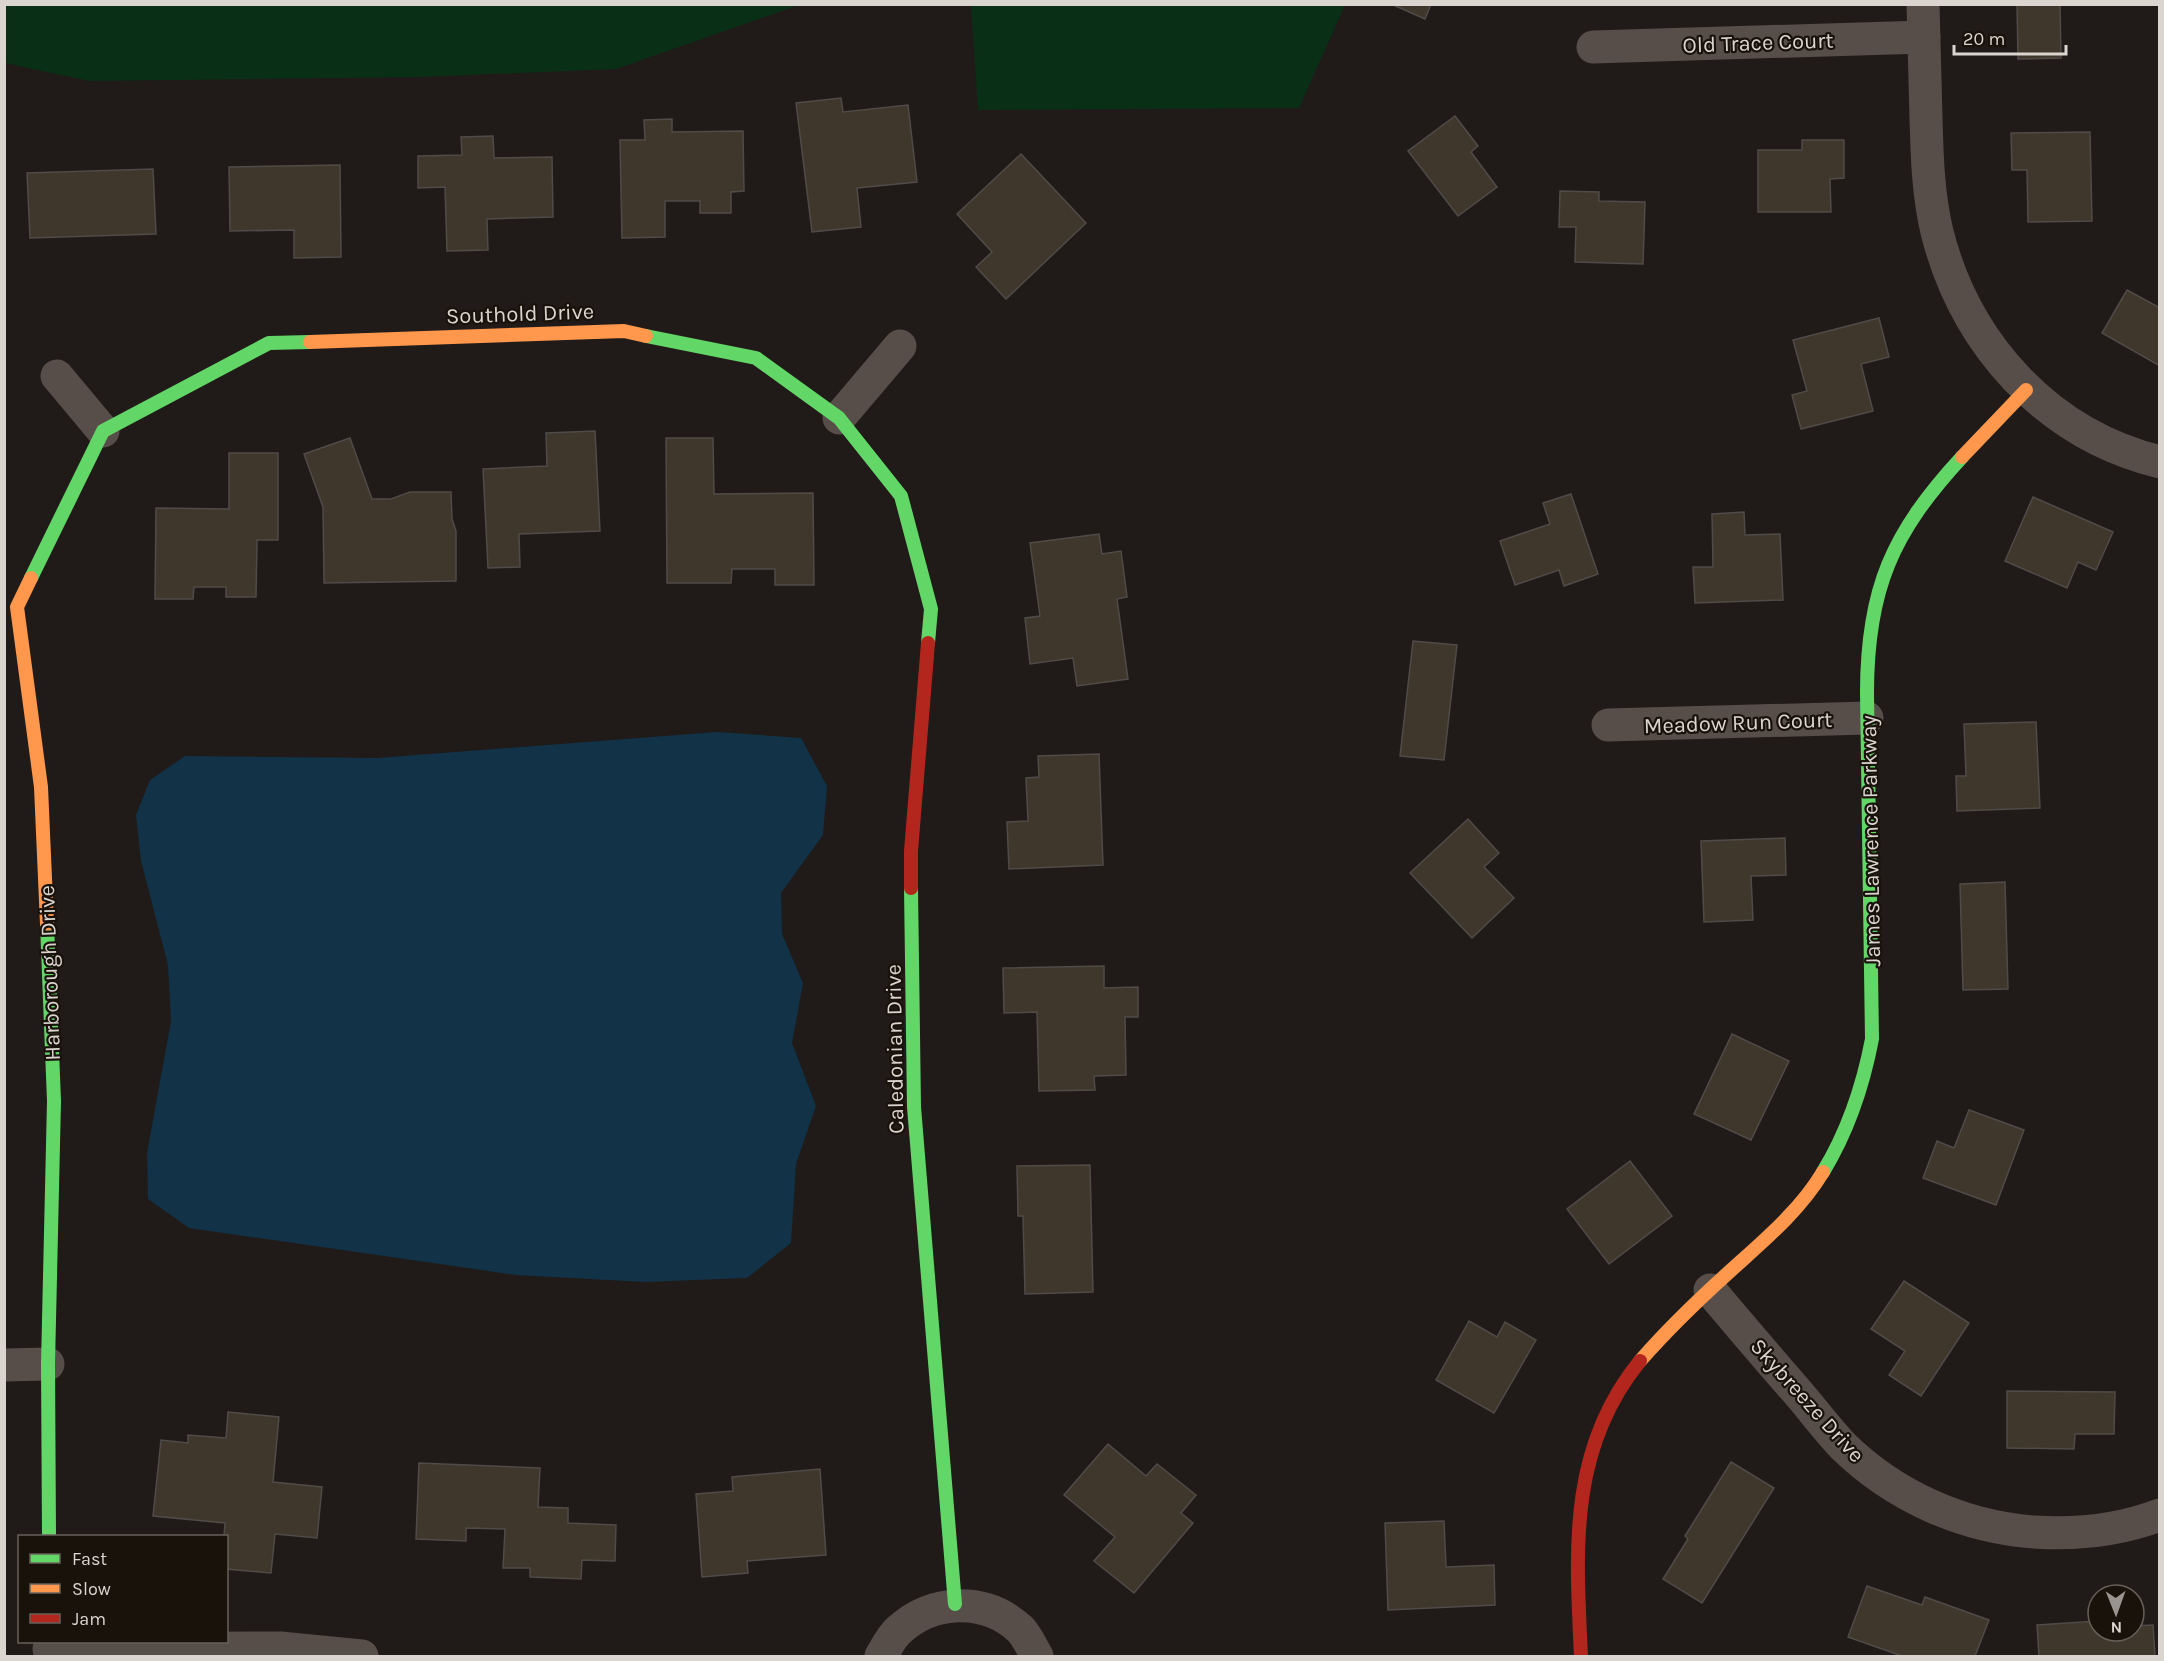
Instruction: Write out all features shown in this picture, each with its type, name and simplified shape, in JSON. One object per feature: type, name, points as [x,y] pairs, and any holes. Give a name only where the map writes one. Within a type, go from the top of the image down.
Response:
[{"type":"street","points":[[1923,4],[1928,179],[1937,231],[1952,279],[1974,321],[2000,360],[2026,390],[2058,417],[2100,440],[2145,459],[2160,462]]},
{"type":"street","name":"Old Trace Court","points":[[1593,47],[1924,37]]},
{"type":"street","name":"Southold Drive","points":[[103,430],[268,343],[624,331],[756,358],[839,418],[901,496]]},
{"type":"street","points":[[839,418],[900,346]]},
{"type":"street","points":[[57,376],[103,430]]},
{"type":"street","name":"James Lawrence Parkway","points":[[1581,1656],[1576,1539],[1582,1489],[1594,1442],[1616,1396],[1638,1363],[1710,1290],[1786,1219],[1820,1177],[1850,1124],[1866,1075],[1872,1039],[1867,718],[1872,617],[1884,572],[1901,534],[1924,499],[2026,390]]},
{"type":"street","name":"Harborough Drive","points":[[49,1535],[48,1364],[53,1078],[41,788],[17,606],[103,430]]},
{"type":"street","name":"Caledonian Drive","points":[[901,496],[931,609],[911,850],[914,1107],[955,1604]]},
{"type":"street","name":"Meadow Run Court","points":[[1608,725],[1867,718]]},
{"type":"street","name":"Skybreeze Drive","points":[[1710,1290],[1843,1445],[1877,1475],[1912,1498],[1959,1518],[2008,1530],[2028,1532],[2059,1534],[2109,1529],[2160,1515]]},
{"type":"street","points":[[4,1365],[48,1364]]},
{"type":"street","points":[[881,1656],[898,1631],[924,1612],[955,1604],[990,1610],[1020,1630],[1037,1656]]},
{"type":"street","points":[[50,1649],[280,1648],[362,1656]]},
{"type":"green space","points":[[5,4],[799,5],[616,69],[422,77],[89,81],[5,63]]},
{"type":"green space","points":[[971,4],[1345,5],[1299,108],[978,110]]},
{"type":"water","points":[[717,732],[801,738],[827,786],[823,835],[781,893],[782,934],[803,983],[792,1043],[816,1106],[796,1164],[791,1243],[747,1278],[645,1282],[516,1275],[189,1228],[148,1199],[147,1153],[171,1021],[168,965],[141,861],[136,815],[150,780],[185,756],[377,758]]},
{"type":"building","points":[[1391,4],[1431,4],[1425,19]]},
{"type":"building","points":[[2017,4],[2060,4],[2061,58],[2018,59]]},
{"type":"building","points":[[841,98],[843,112],[908,105],[917,182],[857,188],[861,227],[812,232],[796,103]]},
{"type":"building","points":[[1455,116],[1478,146],[1471,152],[1497,187],[1458,216],[1408,151]]},
{"type":"building","points":[[672,119],[672,132],[743,131],[744,191],[731,192],[731,213],[700,213],[700,201],[665,201],[665,237],[622,238],[620,140],[645,140],[644,120]]},
{"type":"building","points":[[2090,132],[2092,221],[2028,222],[2027,170],[2012,170],[2011,133]]},
{"type":"building","points":[[493,136],[494,158],[552,157],[553,217],[487,219],[488,250],[447,251],[445,187],[418,188],[418,156],[462,155],[461,137]]},
{"type":"building","points":[[1802,140],[1844,140],[1844,178],[1830,179],[1831,212],[1758,212],[1758,150],[1802,150]]},
{"type":"building","points":[[1021,154],[1086,223],[1006,299],[976,267],[992,252],[957,214]]},
{"type":"building","points":[[340,165],[341,257],[294,258],[294,230],[230,231],[229,167]]},
{"type":"building","points":[[153,169],[156,234],[30,238],[27,173]]},
{"type":"building","points":[[1560,191],[1599,192],[1599,201],[1645,202],[1643,264],[1575,262],[1576,227],[1559,227]]},
{"type":"building","points":[[2127,290],[2160,308],[2160,366],[2102,333]]},
{"type":"building","points":[[1879,318],[1889,357],[1861,364],[1873,411],[1801,429],[1792,395],[1807,391],[1793,340]]},
{"type":"building","points":[[595,431],[600,531],[519,534],[520,567],[488,568],[483,469],[547,466],[546,433]]},
{"type":"building","points":[[350,438],[372,499],[391,499],[410,492],[451,492],[452,519],[456,531],[456,581],[324,583],[323,507],[304,454]]},
{"type":"building","points":[[666,438],[713,438],[714,494],[813,493],[814,585],[775,585],[775,569],[732,569],[731,583],[667,583]]},
{"type":"building","points":[[229,453],[278,453],[278,540],[257,540],[256,597],[226,597],[226,587],[194,587],[193,599],[155,599],[156,508],[229,509]]},
{"type":"building","points":[[1571,494],[1598,574],[1564,586],[1559,570],[1515,585],[1500,541],[1550,524],[1543,503]]},
{"type":"building","points":[[2033,497],[2113,532],[2096,570],[2078,562],[2067,588],[2005,561]]},
{"type":"building","points":[[1744,512],[1745,535],[1780,534],[1783,600],[1695,603],[1693,567],[1713,567],[1712,514]]},
{"type":"building","points":[[1099,534],[1102,554],[1121,551],[1127,597],[1117,599],[1128,679],[1077,686],[1073,658],[1030,664],[1025,618],[1040,616],[1030,543]]},
{"type":"building","points":[[1413,641],[1457,645],[1444,760],[1400,756]]},
{"type":"building","points":[[2036,722],[2040,808],[1957,811],[1956,776],[1966,776],[1964,724]]},
{"type":"building","points":[[1099,754],[1103,865],[1009,869],[1007,822],[1028,821],[1026,778],[1039,777],[1038,756]]},
{"type":"building","points":[[1468,819],[1499,853],[1484,867],[1514,898],[1472,938],[1410,873]]},
{"type":"building","points":[[1785,838],[1786,875],[1751,876],[1753,920],[1704,922],[1701,841]]},
{"type":"building","points":[[2005,882],[2008,989],[1963,990],[1960,884]]},
{"type":"building","points":[[1104,966],[1104,988],[1138,987],[1138,1017],[1125,1017],[1126,1075],[1094,1076],[1095,1090],[1039,1091],[1037,1012],[1004,1013],[1003,968]]},
{"type":"building","points":[[1732,1034],[1789,1061],[1751,1140],[1694,1114]]},
{"type":"building","points":[[1969,1110],[2024,1130],[1996,1205],[1923,1178],[1937,1141],[1954,1148]]},
{"type":"building","points":[[1630,1161],[1672,1216],[1609,1264],[1567,1209]]},
{"type":"building","points":[[1090,1165],[1093,1292],[1025,1294],[1023,1216],[1018,1216],[1017,1166]]},
{"type":"building","points":[[1904,1281],[1969,1323],[1921,1396],[1889,1375],[1905,1351],[1871,1329]]},
{"type":"building","points":[[1469,1321],[1497,1337],[1505,1322],[1536,1340],[1494,1413],[1436,1380]]},
{"type":"building","points":[[2007,1391],[2115,1392],[2114,1434],[2075,1434],[2074,1449],[2007,1448]]},
{"type":"building","points":[[228,1412],[279,1417],[273,1482],[322,1487],[317,1538],[275,1534],[271,1573],[228,1569],[228,1535],[224,1535],[225,1523],[153,1516],[161,1440],[188,1443],[188,1435],[226,1438]]},
{"type":"building","points":[[1108,1444],[1146,1476],[1157,1464],[1196,1495],[1181,1513],[1193,1523],[1134,1593],[1094,1561],[1115,1537],[1064,1495]]},
{"type":"building","points":[[1731,1462],[1774,1488],[1702,1603],[1663,1579],[1688,1539],[1685,1536]]},
{"type":"building","points":[[419,1463],[540,1468],[538,1507],[568,1508],[568,1523],[616,1525],[615,1561],[582,1560],[581,1579],[530,1577],[530,1568],[503,1568],[505,1529],[466,1528],[466,1541],[416,1539]]},
{"type":"building","points":[[820,1469],[826,1555],[747,1561],[748,1573],[702,1577],[696,1494],[733,1491],[732,1477]]},
{"type":"building","points":[[1444,1521],[1446,1567],[1494,1565],[1495,1605],[1388,1610],[1385,1523]]},
{"type":"building","points":[[1867,1586],[1922,1605],[1925,1597],[1989,1620],[1975,1656],[1902,1656],[1848,1637]]},
{"type":"building","points":[[2086,1622],[2086,1643],[2146,1643],[2146,1625],[2153,1625],[2155,1656],[2039,1656],[2037,1625]]},
{"type":"traffic: fast","points":[[646,336],[756,358],[839,418],[901,496],[931,609],[928,643]]},
{"type":"traffic: fast","points":[[31,578],[103,431],[269,343],[310,342]]},
{"type":"traffic: fast","points":[[1823,1172],[1840,1141],[1853,1108],[1872,1039],[1867,693],[1872,623],[1888,564],[1901,538],[1918,511],[1962,457]]},
{"type":"traffic: fast","points":[[911,888],[914,1107],[955,1604]]},
{"type":"traffic: fast","points":[[47,924],[54,1101],[48,1364],[49,1535]]},
{"type":"traffic: slow","points":[[310,342],[624,331],[646,336]]},
{"type":"traffic: slow","points":[[1962,457],[2026,390]]},
{"type":"traffic: slow","points":[[31,578],[17,607],[41,787],[47,924]]},
{"type":"traffic: slow","points":[[1640,1361],[1694,1305],[1779,1226],[1803,1200],[1823,1172]]},
{"type":"traffic: jam","points":[[911,888],[911,851],[928,643]]},
{"type":"traffic: jam","points":[[1581,1656],[1578,1539],[1588,1465],[1600,1429],[1617,1395],[1640,1361]]}]
